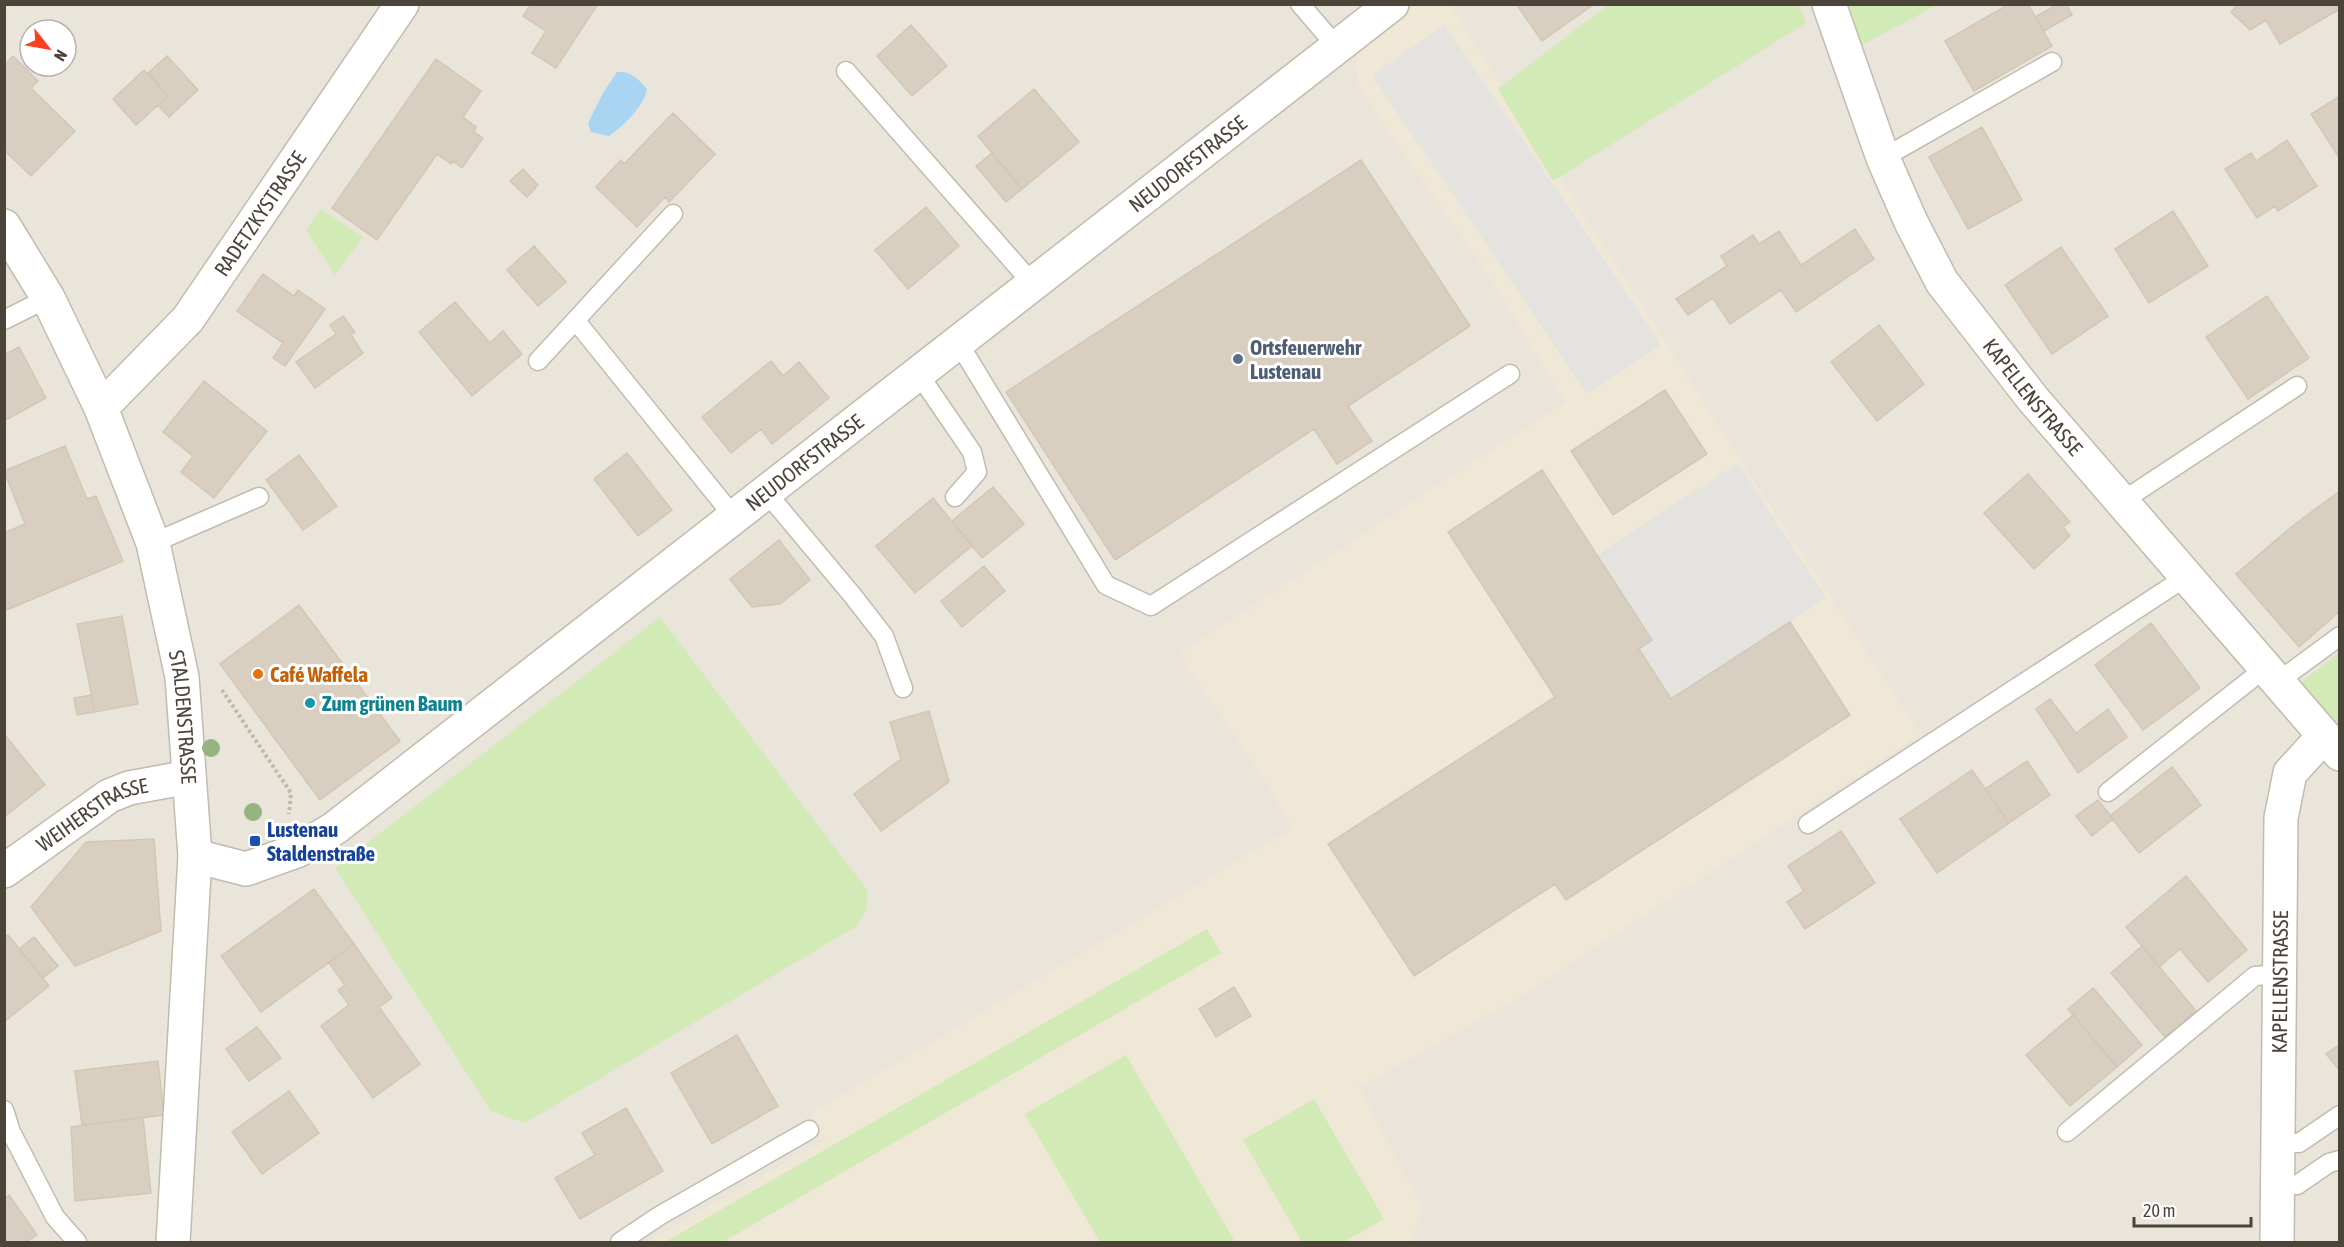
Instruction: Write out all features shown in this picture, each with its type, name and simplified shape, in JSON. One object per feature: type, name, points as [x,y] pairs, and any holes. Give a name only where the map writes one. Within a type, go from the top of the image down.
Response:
[{"type":"street","name":"RADETZKYSTRASSE","points":[[101,408],[188,319],[402,4]]},
{"type":"street","name":"NEUDORFSTRASSE","points":[[195,856],[246,869],[299,850],[335,828],[1392,4]]},
{"type":"street","name":"KAPELLENSTRASSE","points":[[1829,4],[1883,158],[1911,222],[1942,282],[1997,355],[2331,745],[2290,773],[2281,818],[2277,1242]]},
{"type":"street","name":"STALDENSTRASSE","points":[[4,226],[48,298],[101,408],[153,543],[182,677],[195,856],[173,1242]]},
{"type":"street","name":"WEIHERSTRASSE","points":[[4,871],[109,796],[129,788],[189,777]]},
{"type":"lane","points":[[1300,4],[1337,47]]},
{"type":"lane","points":[[1883,158],[2052,62]]},
{"type":"lane","points":[[846,71],[1032,284]]},
{"type":"lane","points":[[538,361],[673,214]]},
{"type":"lane","points":[[4,320],[48,298]]},
{"type":"lane","points":[[576,321],[734,517]]},
{"type":"lane","points":[[957,342],[1106,585],[1151,606],[1510,375]]},
{"type":"lane","points":[[918,373],[972,452],[977,472],[955,497]]},
{"type":"lane","points":[[2121,502],[2297,386]]},
{"type":"lane","points":[[766,492],[884,636],[903,688]]},
{"type":"lane","points":[[153,543],[259,497]]},
{"type":"lane","points":[[1808,824],[2186,577]]},
{"type":"lane","points":[[2108,792],[2270,676],[2340,636]]},
{"type":"lane","points":[[2067,1132],[2255,976],[2280,974]]},
{"type":"lane","points":[[4,1110],[11,1132],[55,1217],[71,1241]]},
{"type":"lane","points":[[2278,1143],[2299,1143],[2340,1114]]},
{"type":"lane","points":[[620,1242],[659,1216],[809,1130]]},
{"type":"lane","points":[[2277,1183],[2297,1185],[2329,1163],[2340,1160]]},
{"type":"path","points":[[218,684],[291,793],[288,820]]},
{"type":"shaded area","points":[[5,5],[2339,5],[2339,1242],[5,1242]]},
{"type":"shaded area","points":[[1416,5],[1450,5],[1741,461],[1921,734],[1517,999],[1359,1087],[1422,1208],[1412,1242],[647,1242],[825,1140],[810,1114],[1292,829],[1271,790],[1179,654],[1565,402],[1488,274],[1358,84],[1355,49]]},
{"type":"shaded area","points":[[1445,25],[1661,344],[1587,394],[1372,75]]},
{"type":"shaded area","points":[[1738,463],[1826,598],[1671,699],[1639,649],[1652,640],[1597,555]]},
{"type":"green space","points":[[1609,4],[1799,5],[1806,23],[1553,181],[1498,89]]},
{"type":"green space","points":[[1849,4],[1937,5],[1862,45]]},
{"type":"green space","points":[[321,209],[363,237],[335,275],[306,230]]},
{"type":"green space","points":[[660,617],[868,891],[866,911],[857,926],[525,1123],[491,1111],[335,868]]},
{"type":"green space","points":[[2339,653],[2339,729],[2299,684]]},
{"type":"green space","points":[[1207,929],[1221,953],[723,1242],[665,1242]]},
{"type":"green space","points":[[1126,1055],[1235,1242],[1100,1242],[1025,1114]]},
{"type":"green space","points":[[1314,1099],[1384,1219],[1344,1242],[1302,1242],[1243,1140]]},
{"type":"water","points":[[617,72],[631,74],[638,79],[647,89],[645,96],[632,115],[609,136],[591,132],[588,123]]},
{"type":"building","points":[[531,4],[598,4],[556,68],[532,53],[546,31],[523,16]]},
{"type":"building","points":[[1516,4],[1594,4],[1542,41]]},
{"type":"building","points":[[2009,4],[2028,4],[2052,46],[1974,91],[1945,41]]},
{"type":"building","points":[[2058,4],[2066,4],[2072,15],[2044,31],[2035,17]]},
{"type":"building","points":[[2238,4],[2340,4],[2340,9],[2280,44],[2266,20],[2250,30],[2231,12]]},
{"type":"building","points":[[911,25],[947,66],[912,96],[877,56]]},
{"type":"building","points":[[13,56],[18,61],[18,78],[35,78],[38,81],[31,88],[75,131],[31,176],[4,150],[4,65]]},
{"type":"building","points":[[167,56],[198,90],[169,117],[158,105],[168,96],[148,73]]},
{"type":"building","points":[[436,59],[481,91],[463,117],[476,127],[474,132],[483,138],[462,168],[453,161],[451,164],[437,154],[377,240],[332,208]]},
{"type":"building","points":[[144,70],[168,96],[136,125],[113,99]]},
{"type":"building","points":[[1034,89],[1079,142],[1022,189],[978,136]]},
{"type":"building","points":[[2340,96],[2340,159],[2311,114]]},
{"type":"building","points":[[673,113],[715,154],[669,202],[665,197],[637,227],[596,187],[621,160],[624,164]]},
{"type":"building","points":[[1982,127],[2022,200],[1968,229],[1929,157]]},
{"type":"building","points":[[2287,140],[2317,186],[2278,211],[2275,206],[2257,218],[2225,169],[2251,153],[2256,161]]},
{"type":"building","points":[[992,153],[1022,189],[1006,202],[976,166]]},
{"type":"building","name":"Ortsfeuerwehr Lustenau","points":[[1361,160],[1470,326],[1348,406],[1372,441],[1337,464],[1314,429],[1115,560],[1006,392]]},
{"type":"building","points":[[523,169],[538,185],[527,197],[510,181]]},
{"type":"building","points":[[926,207],[959,246],[908,289],[875,250]]},
{"type":"building","points":[[2173,211],[2208,266],[2149,303],[2115,249]]},
{"type":"building","points":[[1855,229],[1874,259],[1796,312],[1781,290],[1730,324],[1713,298],[1688,315],[1676,299],[1727,266],[1721,256],[1753,235],[1759,244],[1779,231],[1801,265]]},
{"type":"building","points":[[534,246],[566,282],[538,306],[507,270]]},
{"type":"building","points":[[2061,247],[2108,316],[2052,354],[2005,285]]},
{"type":"building","points":[[263,274],[294,296],[298,290],[325,309],[285,366],[273,358],[283,343],[237,311]]},
{"type":"building","points":[[2267,296],[2309,358],[2248,399],[2206,337]]},
{"type":"building","points":[[455,302],[490,343],[503,331],[522,354],[472,396],[419,332]]},
{"type":"building","points":[[343,316],[355,332],[351,335],[363,353],[315,388],[296,362],[336,334],[330,325]]},
{"type":"building","points":[[1879,325],[1924,384],[1877,421],[1831,362]]},
{"type":"building","points":[[19,347],[46,398],[4,421],[4,355]]},
{"type":"building","points":[[771,361],[783,376],[799,362],[829,398],[772,444],[761,429],[731,453],[702,417]]},
{"type":"building","points":[[204,381],[267,431],[214,498],[181,472],[193,456],[163,432]]},
{"type":"building","points":[[1665,390],[1707,454],[1613,515],[1571,451]]},
{"type":"building","points":[[65,446],[87,499],[96,496],[123,561],[4,611],[4,533],[25,524],[4,471]]},
{"type":"building","points":[[627,453],[672,510],[638,536],[594,479]]},
{"type":"building","points":[[299,455],[337,506],[303,530],[266,480]]},
{"type":"building","points":[[1542,470],[1652,640],[1639,649],[1671,699],[1790,622],[1850,715],[1566,900],[1555,884],[1414,976],[1328,844],[1555,697],[1448,532]]},
{"type":"building","points":[[2028,474],[2070,522],[2063,527],[2070,536],[2034,569],[1984,513]]},
{"type":"building","points":[[993,487],[1024,524],[982,558],[952,521]]},
{"type":"building","points":[[2340,491],[2340,611],[2299,647],[2236,574],[2295,524]]},
{"type":"building","points":[[933,498],[972,546],[915,593],[876,546]]},
{"type":"building","points":[[779,540],[810,580],[780,604],[752,607],[730,579]]},
{"type":"building","points":[[984,566],[1005,591],[962,627],[941,601]]},
{"type":"building","name":"Zum grünen Baum","points":[[299,605],[400,741],[320,800],[220,664]]},
{"type":"building","points":[[122,616],[138,704],[95,712],[77,624]]},
{"type":"building","points":[[2151,623],[2200,688],[2143,730],[2095,665]]},
{"type":"building","points":[[91,695],[95,712],[77,715],[74,698]]},
{"type":"building","points":[[2050,699],[2076,733],[2108,709],[2127,737],[2078,773],[2036,709]]},
{"type":"building","points":[[929,711],[949,782],[881,831],[854,794],[901,759],[890,722]]},
{"type":"building","points":[[4,734],[45,785],[4,817]]},
{"type":"building","points":[[2027,761],[2050,795],[2009,823],[1985,789]]},
{"type":"building","points":[[2172,767],[2201,805],[2139,853],[2110,816]]},
{"type":"building","points":[[1972,770],[2009,823],[1937,873],[1900,819]]},
{"type":"building","points":[[2098,800],[2113,819],[2092,836],[2076,816]]},
{"type":"building","points":[[1841,831],[1875,883],[1805,929],[1787,902],[1804,891],[1788,866]]},
{"type":"building","points":[[154,839],[161,931],[75,966],[31,907],[86,842]]},
{"type":"building","points":[[2186,876],[2247,950],[2208,982],[2180,949],[2159,967],[2126,927]]},
{"type":"building","points":[[314,889],[354,944],[261,1012],[221,956]]},
{"type":"building","points":[[8,935],[49,986],[4,1022],[4,937]]},
{"type":"building","points":[[34,937],[58,966],[43,978],[19,949]]},
{"type":"building","points":[[354,944],[392,998],[379,1007],[420,1064],[373,1098],[321,1026],[349,1005],[338,990],[345,985],[329,963]]},
{"type":"building","points":[[2142,946],[2196,1011],[2165,1037],[2111,973]]},
{"type":"building","points":[[1234,987],[1251,1016],[1216,1037],[1199,1009]]},
{"type":"building","points":[[2093,988],[2142,1045],[2117,1067],[2068,1009]]},
{"type":"building","points":[[2073,1015],[2117,1067],[2070,1106],[2026,1055]]},
{"type":"building","points":[[257,1027],[281,1058],[249,1081],[226,1049]]},
{"type":"building","points":[[737,1035],[778,1106],[712,1144],[671,1073]]},
{"type":"building","points":[[2340,1044],[2340,1071],[2326,1054]]},
{"type":"building","points":[[158,1061],[164,1115],[82,1125],[75,1071]]},
{"type":"building","points":[[289,1091],[319,1133],[262,1174],[232,1132]]},
{"type":"building","points":[[626,1108],[663,1171],[580,1219],[555,1178],[595,1155],[582,1133]]},
{"type":"building","points":[[143,1117],[151,1193],[75,1201],[71,1127]]},
{"type":"building","points":[[9,1195],[37,1235],[26,1242],[4,1242],[4,1199]]},
{"type":"place","name":"Ortsfeuerwehr Lustenau","points":[[1238,359]]},
{"type":"place","name":"Café Waffela","points":[[258,674]]},
{"type":"place","name":"Zum grünen Baum","points":[[310,703]]},
{"type":"place","name":"Lustenau Staldenstraße","points":[[255,841]]}]
